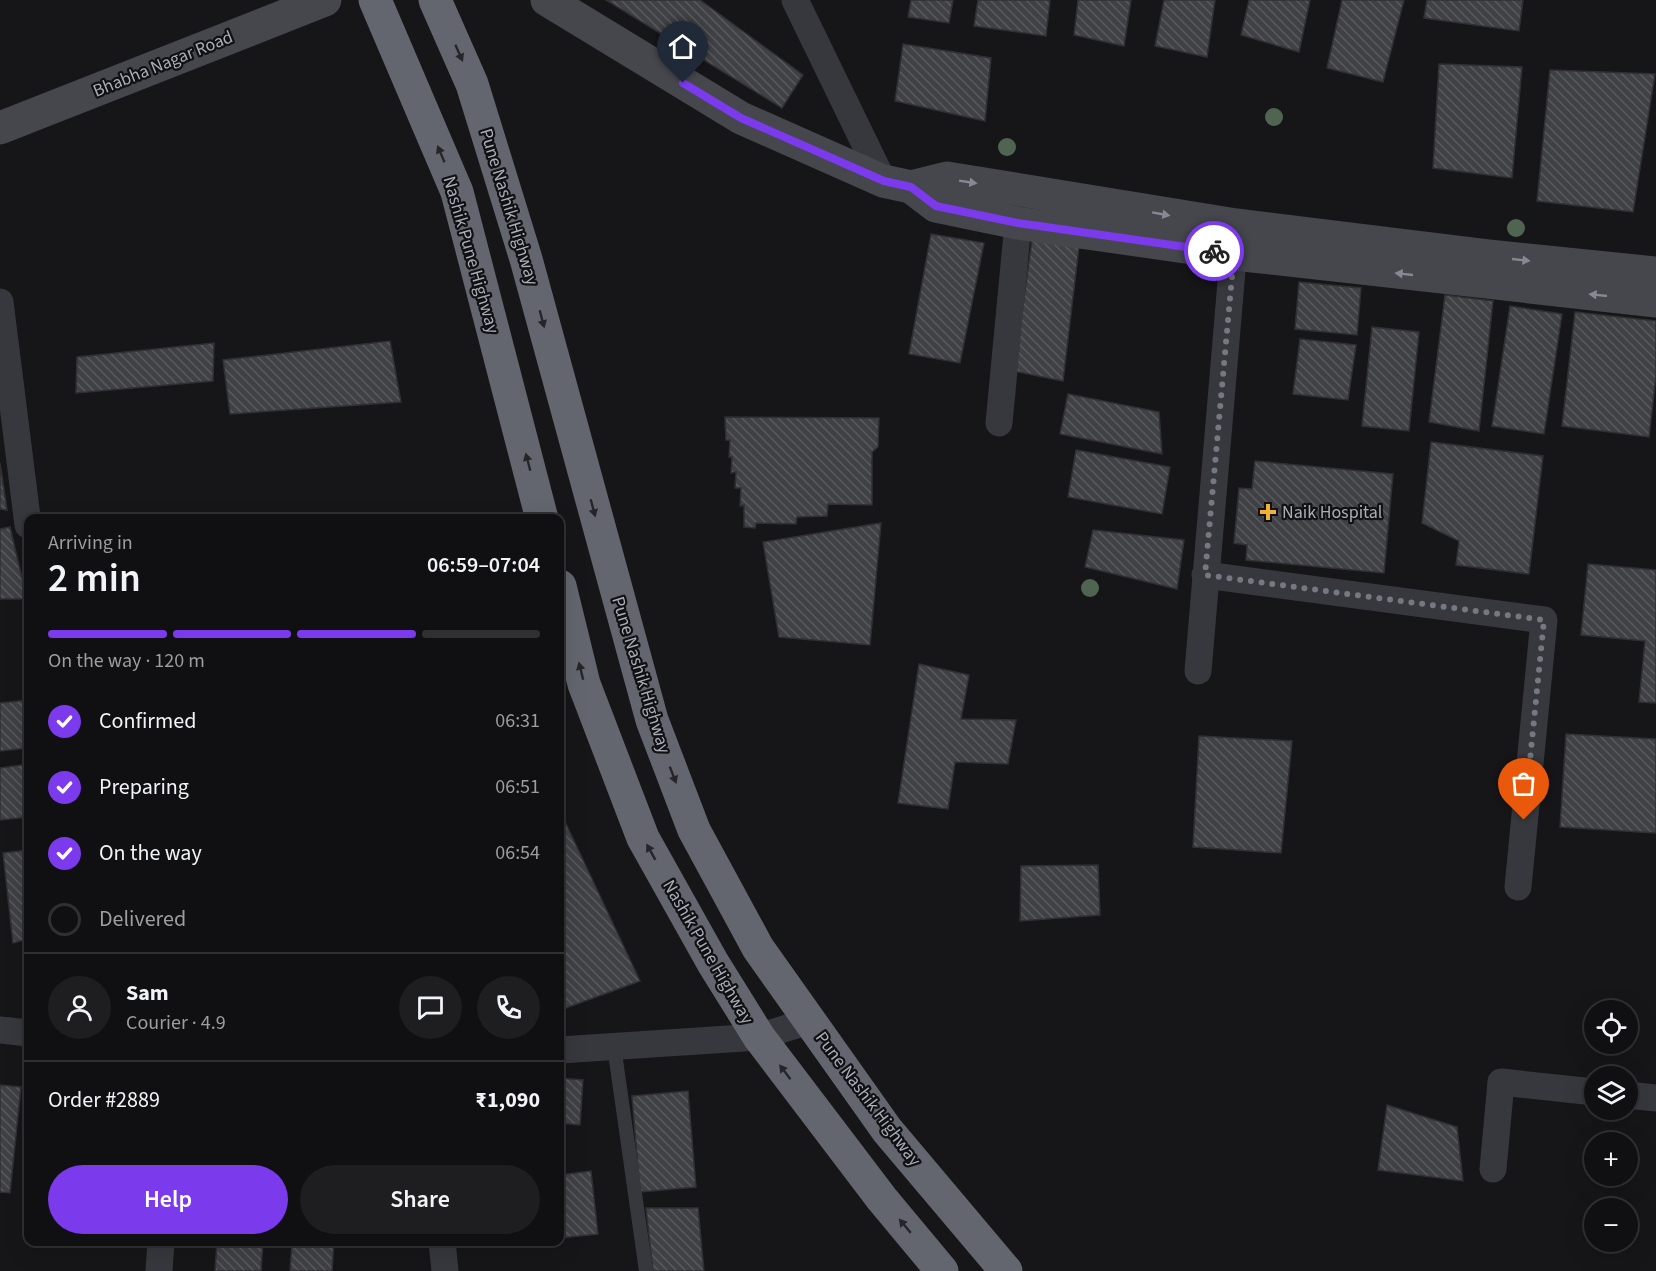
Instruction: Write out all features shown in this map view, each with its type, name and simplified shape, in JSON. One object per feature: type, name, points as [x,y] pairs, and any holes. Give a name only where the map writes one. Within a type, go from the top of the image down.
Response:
[{"type":"highway","name":"Nashik Pune Highway","points":[[375,0],[457,192],[541,514]]},
{"type":"highway","name":"Pune Nashik Highway","points":[[435,0],[472,84],[526,259],[652,720],[694,830],[758,948],[887,1130],[1006,1271]]},
{"type":"highway","name":"Nashik Pune Highway","points":[[564,602],[584,684],[643,838],[713,963],[759,1037],[882,1199],[942,1271]]},
{"type":"street","name":"Bhabha Nagar Road","points":[[0,129],[325,0]]},
{"type":"street","points":[[547,0],[741,118],[897,184],[936,206],[1018,223],[1235,240],[1487,270],[1656,301]]},
{"type":"street","points":[[795,0],[897,184]]},
{"type":"street","points":[[897,184],[946,178],[1235,240]]},
{"type":"street","points":[[999,423],[1018,223]]},
{"type":"street","points":[[1198,670],[1235,240]]},
{"type":"street","points":[[1487,270],[1656,273]]},
{"type":"street","points":[[0,302],[27,514]]},
{"type":"street","points":[[1205,575],[1544,620],[1518,886]]},
{"type":"street","points":[[564,1050],[759,1037],[809,1020]]},
{"type":"street","points":[[0,1030],[24,1033]]},
{"type":"street","points":[[1493,1169],[1501,1082],[1584,1091]]},
{"type":"street","points":[[1638,1096],[1656,1098]]},
{"type":"street","points":[[159,1271],[161,1246]]},
{"type":"street","points":[[442,1246],[445,1271]]},
{"type":"lane","points":[[614,1046],[646,1271]]},
{"type":"building","points":[[606,0],[700,0],[803,75],[782,108]]},
{"type":"building","points":[[911,0],[953,0],[949,23],[908,17]]},
{"type":"building","points":[[978,0],[1050,0],[1046,36],[974,26]]},
{"type":"building","points":[[1078,0],[1131,0],[1124,46],[1074,35]]},
{"type":"building","points":[[1164,0],[1215,0],[1207,57],[1155,46]]},
{"type":"building","points":[[1249,0],[1310,0],[1299,52],[1241,35]]},
{"type":"building","points":[[1342,0],[1404,0],[1383,82],[1327,68]]},
{"type":"building","points":[[1427,0],[1523,0],[1519,31],[1424,18]]},
{"type":"building","points":[[903,44],[991,58],[985,121],[895,101]]},
{"type":"building","points":[[1439,64],[1522,67],[1512,178],[1433,168]]},
{"type":"building","points":[[1550,70],[1655,74],[1633,212],[1537,201]]},
{"type":"building","points":[[931,234],[984,243],[960,363],[909,354]]},
{"type":"building","points":[[1032,240],[1079,247],[1063,381],[1014,371]]},
{"type":"building","points":[[1299,282],[1361,288],[1357,335],[1295,329]]},
{"type":"building","points":[[1445,295],[1493,301],[1479,431],[1429,422]]},
{"type":"building","points":[[1510,306],[1562,314],[1544,434],[1492,426]]},
{"type":"building","points":[[1575,312],[1656,321],[1656,376],[1649,437],[1562,426]]},
{"type":"building","points":[[1372,327],[1419,332],[1409,431],[1362,426]]},
{"type":"building","points":[[1300,339],[1356,345],[1348,400],[1293,394]]},
{"type":"building","points":[[390,341],[401,402],[230,414],[223,360]]},
{"type":"building","points":[[214,343],[213,381],[76,393],[77,357]]},
{"type":"building","points":[[1068,394],[1159,412],[1162,454],[1060,434]]},
{"type":"building","points":[[725,417],[879,418],[878,447],[872,452],[872,505],[828,504],[827,516],[797,517],[796,524],[756,523],[755,528],[744,527],[744,505],[740,506],[741,488],[735,488],[736,472],[731,473],[732,457],[729,457],[730,440],[726,440]]},
{"type":"building","points":[[1431,442],[1543,456],[1529,574],[1456,565],[1459,541],[1422,523]]},
{"type":"building","points":[[1076,450],[1170,467],[1162,514],[1068,497]]},
{"type":"building","points":[[1255,461],[1393,474],[1384,573],[1246,560],[1247,545],[1234,543],[1239,488],[1252,489]]},
{"type":"building","points":[[0,463],[7,510],[0,509]]},
{"type":"building","points":[[881,523],[870,645],[779,637],[763,542]]},
{"type":"building","points":[[10,527],[24,586],[24,599],[0,599],[0,529]]},
{"type":"building","points":[[1093,530],[1184,540],[1177,589],[1085,567]]},
{"type":"building","points":[[1588,564],[1656,570],[1656,703],[1639,702],[1645,641],[1581,635]]},
{"type":"building","points":[[919,664],[969,675],[961,719],[1016,720],[1008,764],[955,762],[948,809],[898,803]]},
{"type":"building","points":[[24,700],[24,748],[0,751],[0,703]]},
{"type":"building","points":[[1566,734],[1656,739],[1656,833],[1560,827]]},
{"type":"building","points":[[1199,736],[1292,741],[1281,853],[1193,847]]},
{"type":"building","points":[[24,765],[24,817],[0,820],[0,768]]},
{"type":"building","points":[[564,820],[640,981],[564,1009]]},
{"type":"building","points":[[24,850],[24,940],[13,943],[3,853]]},
{"type":"building","points":[[1098,865],[1100,915],[1020,921],[1021,866]]},
{"type":"building","points":[[564,1078],[583,1080],[580,1125],[564,1123]]},
{"type":"building","points":[[0,1085],[21,1087],[10,1193],[0,1192]]},
{"type":"building","points":[[688,1091],[696,1187],[640,1192],[632,1096]]},
{"type":"building","points":[[1387,1105],[1457,1127],[1463,1181],[1378,1170]]},
{"type":"building","points":[[591,1171],[598,1234],[564,1238],[564,1174]]},
{"type":"building","points":[[646,1208],[698,1208],[704,1271],[653,1271]]},
{"type":"building","points":[[217,1246],[263,1246],[261,1271],[215,1271]]},
{"type":"building","points":[[292,1246],[334,1246],[332,1271],[290,1271]]},
{"type":"way so far","points":[[1214,251],[1234,254],[1205,575],[1544,620],[1524,820]]},
{"type":"place","name":"Naik Hospital","points":[[1268,512]]},
{"type":"route","points":[[683,83],[741,118],[884,181],[911,187],[936,206],[1018,223],[1214,251]]}]
